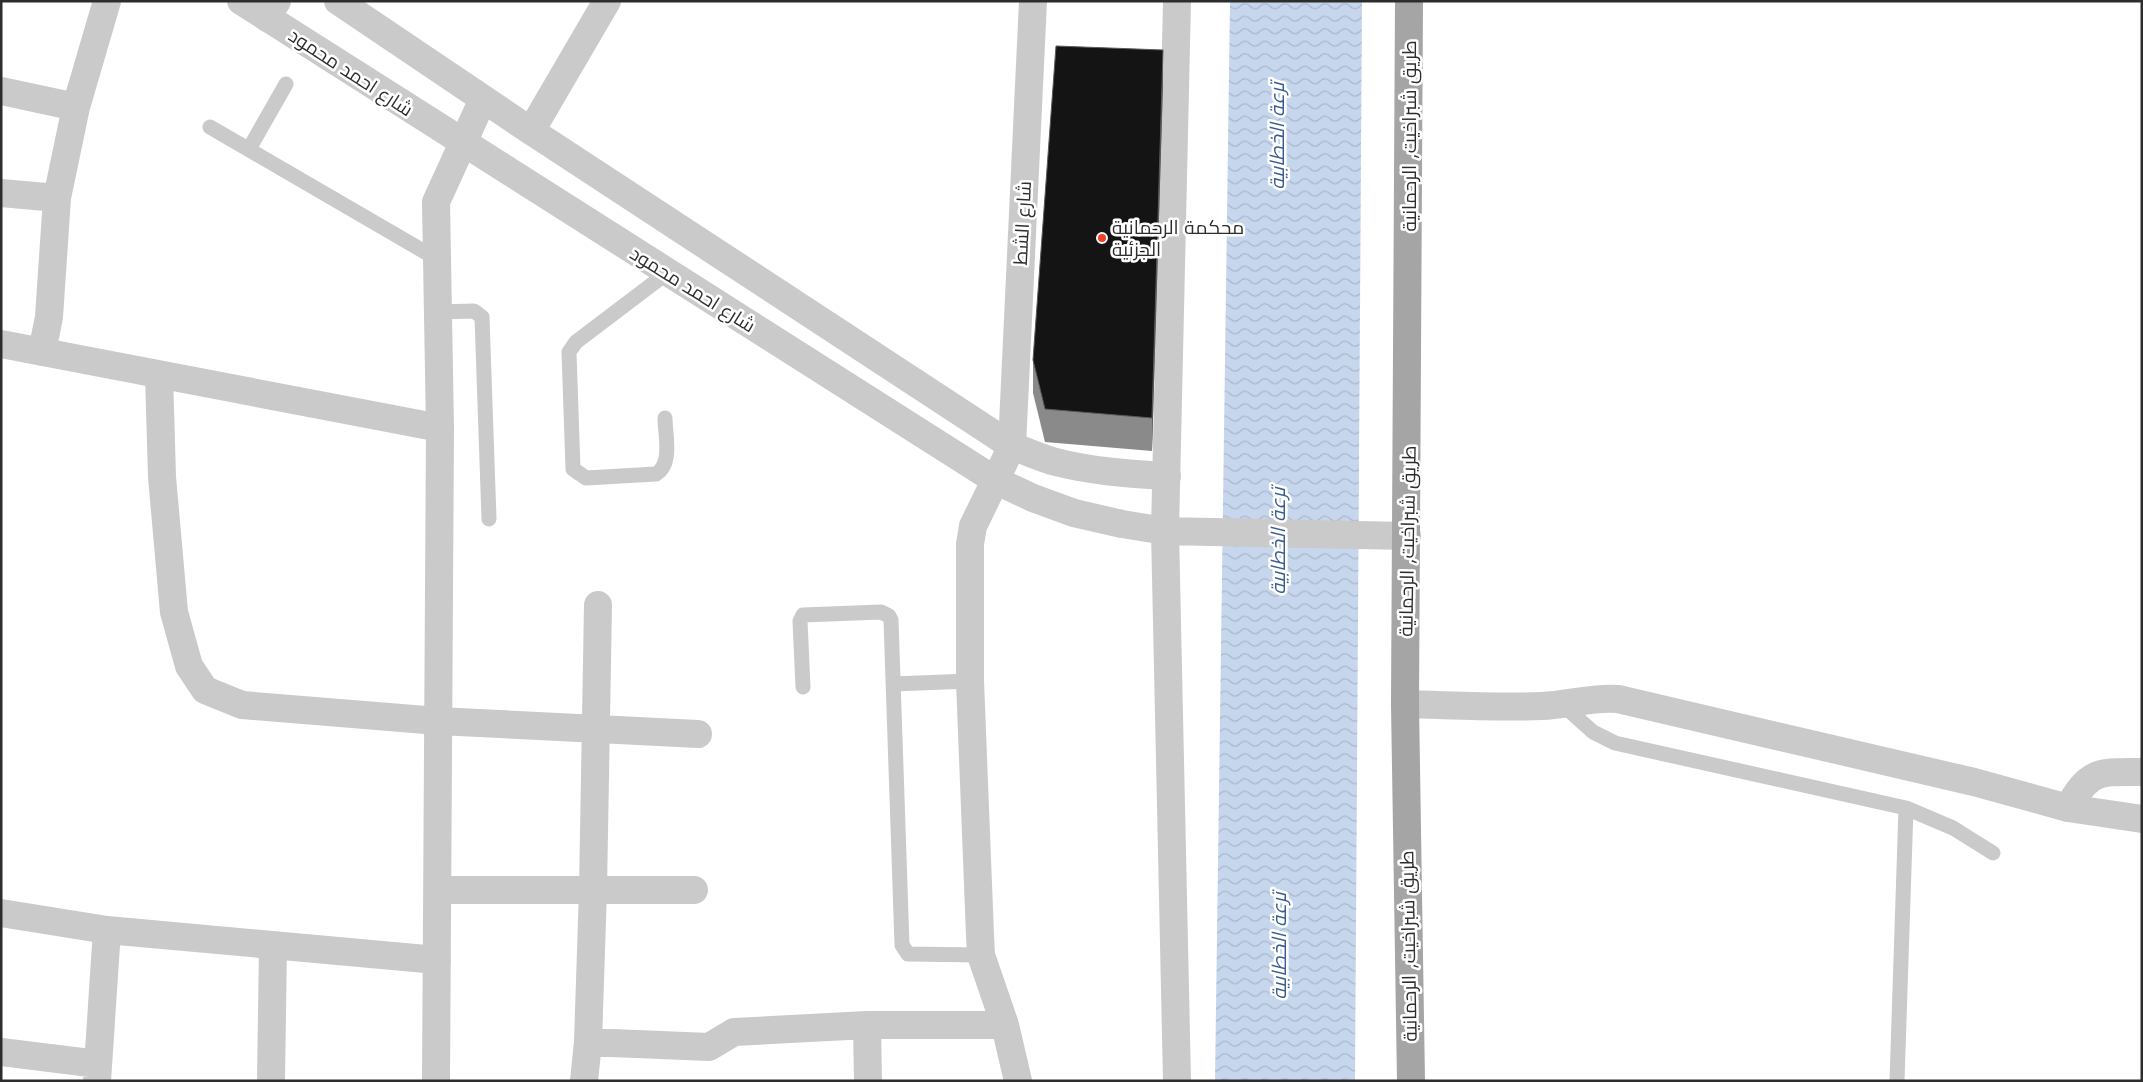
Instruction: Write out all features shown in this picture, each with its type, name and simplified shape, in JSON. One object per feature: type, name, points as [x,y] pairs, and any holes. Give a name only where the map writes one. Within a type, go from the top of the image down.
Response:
[{"type":"main road","name":"طريق شبراخيت, الرحمانية","points":[[1409,1],[1405,704],[1411,1081]]},
{"type":"street","points":[[42,352],[49,317],[57,198],[76,107],[108,1]]},
{"type":"street","name":"شارع احمد محمود","points":[[241,1],[272,10],[461,143],[995,480],[1033,498],[1074,512],[1122,524],[1165,531],[1407,536]]},
{"type":"street","points":[[338,1],[531,131],[1012,446],[1052,461],[1087,468],[1131,474],[1167,476]]},
{"type":"street","points":[[531,131],[607,1]]},
{"type":"street","name":"شارع الشط","points":[[1012,446],[1033,1]]},
{"type":"street","points":[[1177,1],[1165,531],[1177,1081]]},
{"type":"street","points":[[1,91],[76,107]]},
{"type":"street","points":[[436,1081],[440,428],[436,202],[461,143],[483,99]]},
{"type":"street","points":[[1,194],[57,198]]},
{"type":"street","points":[[1,344],[440,428]]},
{"type":"street","points":[[159,375],[162,477],[174,612],[189,666],[205,690],[242,705],[438,721],[596,727],[698,734]]},
{"type":"street","points":[[1012,446],[973,526],[970,544],[970,681],[981,955],[1005,1024],[1018,1081]]},
{"type":"street","points":[[584,1081],[588,1042],[593,890],[598,605]]},
{"type":"street","points":[[1405,704],[1563,705],[1585,699],[1618,699],[1974,782],[2068,808],[2142,819]]},
{"type":"street","points":[[2068,808],[2078,790],[2090,777],[2101,774],[2142,772]]},
{"type":"street","points":[[437,890],[694,890]]},
{"type":"street","points":[[1,913],[107,930],[437,960]]},
{"type":"street","points":[[1,1052],[97,1072],[107,930]]},
{"type":"street","points":[[271,1081],[273,945]]},
{"type":"street","points":[[588,1042],[687,1048],[709,1046],[734,1032],[868,1025],[1005,1024]]},
{"type":"street","points":[[868,1025],[868,1081]]},
{"type":"lane","points":[[249,149],[286,84]]},
{"type":"lane","points":[[210,127],[436,259]]},
{"type":"lane","points":[[665,418],[666,461],[661,471],[656,474],[586,478],[573,469],[568,352],[576,342],[667,273]]},
{"type":"lane","points":[[437,312],[474,311],[482,317],[489,519]]},
{"type":"lane","points":[[803,687],[800,621],[805,613],[881,612],[889,616],[902,945],[908,954],[981,955]]},
{"type":"lane","points":[[893,684],[970,681]]},
{"type":"lane","points":[[1563,705],[1593,732],[1615,743],[1906,808],[1954,828],[1993,854]]},
{"type":"lane","points":[[1897,1081],[1906,808]]},
{"type":"water","name":"ترعة الخطابية","points":[[1230,1],[1362,1],[1355,1081],[1215,1081]]},
{"type":"building","name":"محكمة الرحمانية الجزئية","points":[[1056,46],[1163,50],[1152,418],[1045,409],[1033,360]]},
{"type":"place","name":"محكمة الرحمانية الجزئية","points":[[1102,238]]}]
